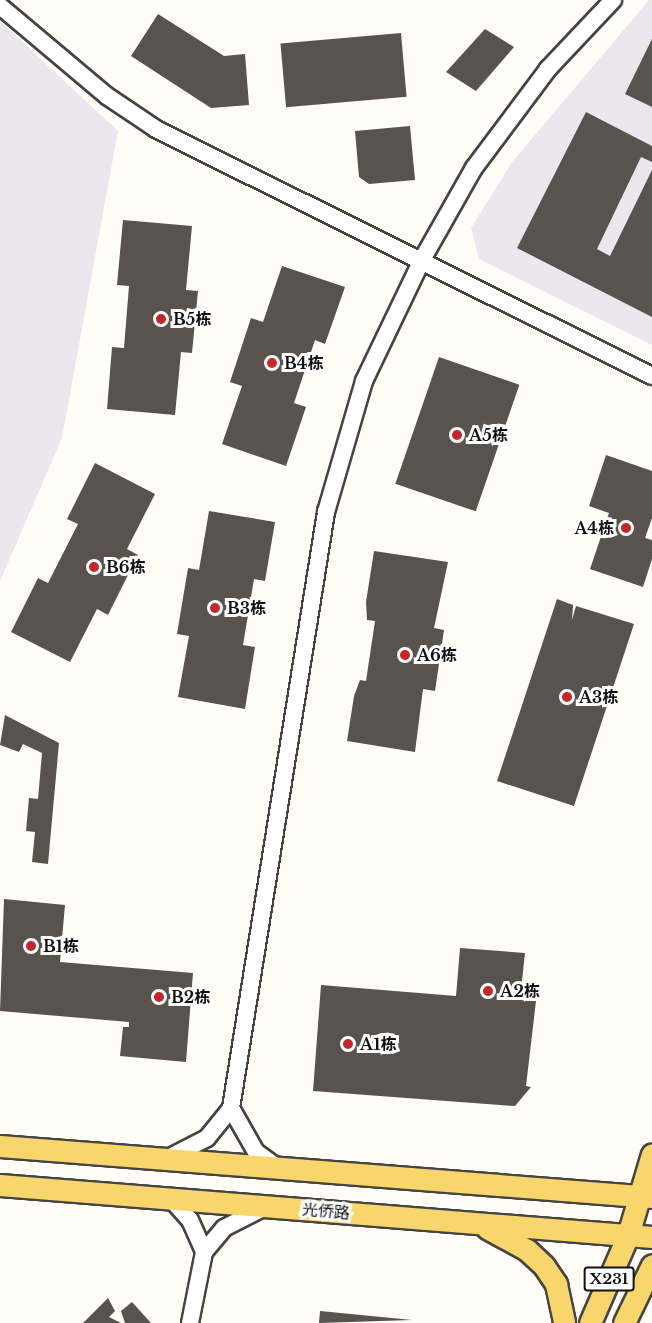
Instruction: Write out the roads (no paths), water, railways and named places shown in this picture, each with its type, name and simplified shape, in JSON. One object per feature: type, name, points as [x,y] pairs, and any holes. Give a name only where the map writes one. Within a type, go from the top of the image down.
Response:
[{"type":"main road","points":[[0,1146],[279,1170],[646,1197]]},
{"type":"main road","name":"X231","points":[[590,1323],[646,1197],[652,1154]]},
{"type":"main road","name":"光侨路","points":[[0,1185],[652,1237]]},
{"type":"main road","points":[[476,1223],[506,1236],[544,1266],[556,1284],[564,1323]]},
{"type":"main road","name":"X231","points":[[624,1323],[652,1265]]},
{"type":"street","points":[[166,1159],[207,1138],[231,1108],[326,512],[364,381],[423,258],[474,168],[508,119],[613,0]]},
{"type":"street","points":[[0,6],[107,96],[156,129],[423,258],[652,376]]},
{"type":"street","points":[[231,1108],[256,1152],[279,1170]]},
{"type":"street","points":[[171,1199],[190,1220],[204,1252]]},
{"type":"street","points":[[190,1323],[204,1252],[224,1228],[267,1206]]},
{"type":"place","name":"B5栋","points":[[161,319]]},
{"type":"place","name":"B4栋","points":[[272,363]]},
{"type":"place","name":"A5栋","points":[[457,435]]},
{"type":"place","name":"A4栋","points":[[626,528]]},
{"type":"place","name":"B6栋","points":[[94,567]]},
{"type":"place","name":"B3栋","points":[[215,608]]},
{"type":"place","name":"A6栋","points":[[405,655]]},
{"type":"place","name":"A3栋","points":[[567,697]]},
{"type":"place","name":"B1栋","points":[[31,946]]},
{"type":"place","name":"A2栋","points":[[488,991]]},
{"type":"place","name":"B2栋","points":[[159,997]]},
{"type":"place","name":"A1栋","points":[[348,1044]]}]
